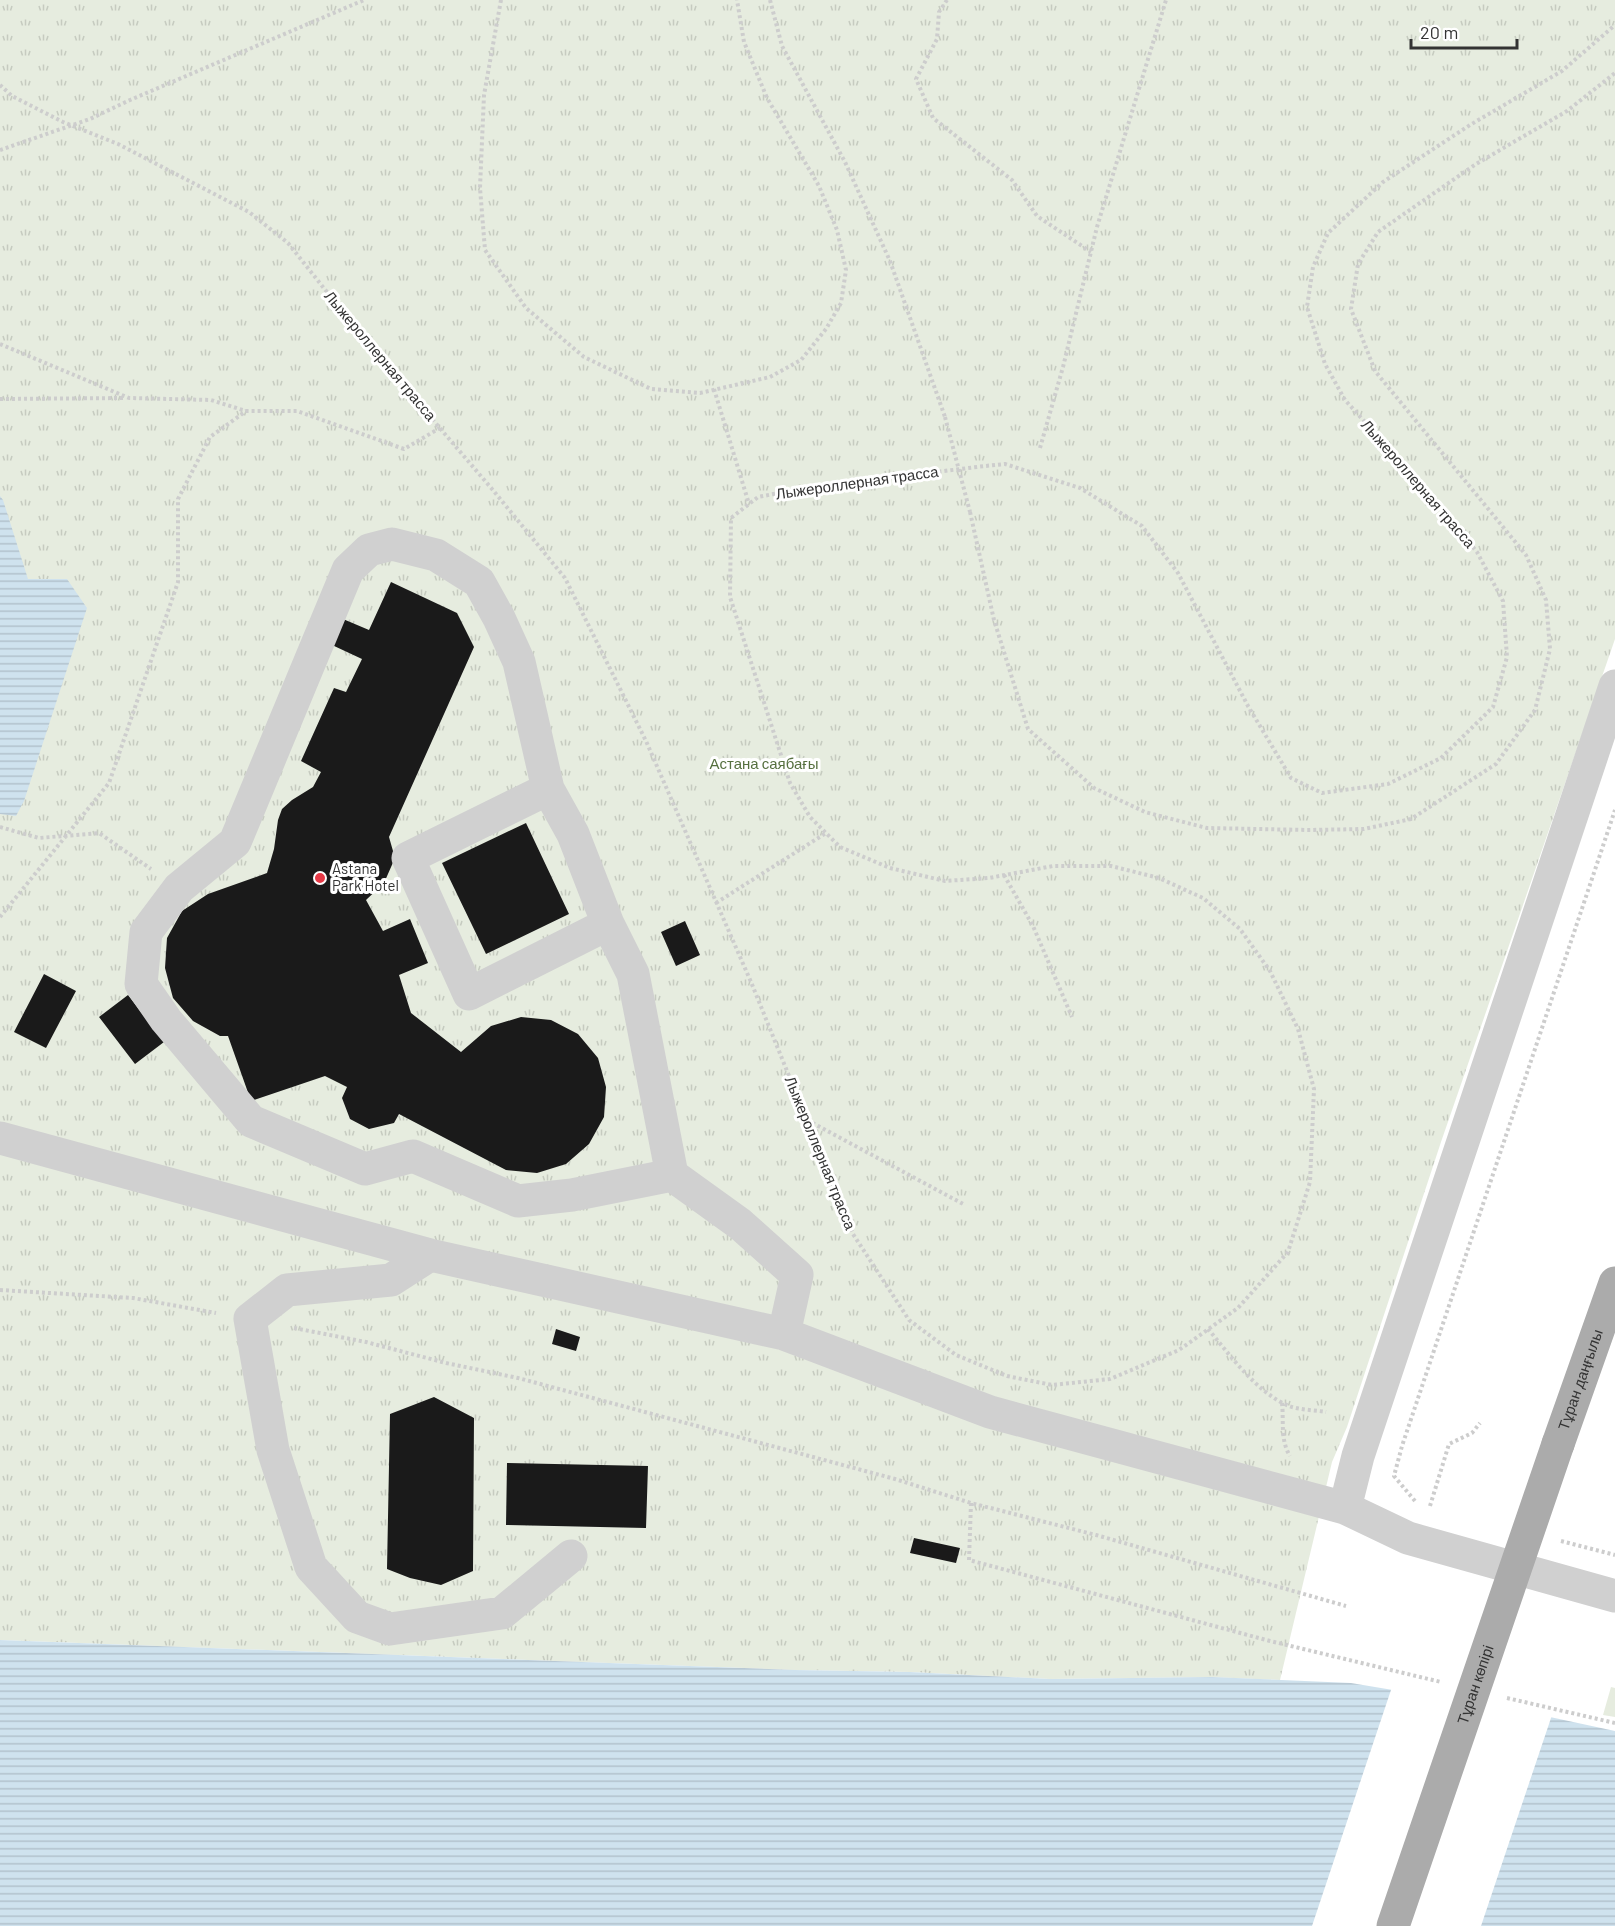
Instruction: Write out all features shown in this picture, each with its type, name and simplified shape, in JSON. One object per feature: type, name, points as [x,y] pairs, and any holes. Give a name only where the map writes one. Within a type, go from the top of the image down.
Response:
[{"type":"main road","name":"Тұран даңғылы","points":[[1558,1444],[1615,1283]]},
{"type":"main road","name":"Тұран көпірі","points":[[1393,1926],[1558,1444]]},
{"type":"street","points":[[672,1174],[572,1195],[519,1201],[413,1156],[365,1169],[251,1120],[166,1020],[141,984],[146,932],[179,888],[235,842],[348,570],[369,550],[392,544],[436,555],[479,582],[500,618],[519,662],[548,789],[573,834],[608,924],[633,974],[672,1174],[740,1224],[797,1275],[784,1335]]},
{"type":"street","points":[[1345,1508],[1358,1456],[1615,686]]},
{"type":"street","points":[[548,789],[408,858],[469,994],[608,924]]},
{"type":"street","points":[[0,1138],[430,1255],[784,1335],[990,1412],[1345,1508],[1408,1538],[1615,1596]]},
{"type":"street","points":[[430,1255],[391,1280],[287,1290],[250,1319],[273,1450],[311,1567],[357,1617],[390,1629],[502,1613],[571,1556]]},
{"type":"path","points":[[0,150],[71,126],[364,0]]},
{"type":"path","points":[[501,0],[484,95],[480,188],[485,250],[526,308],[584,357],[651,389],[700,393],[770,376],[801,360],[826,329],[841,303],[846,270],[837,230],[819,186],[767,98],[744,42],[737,0]]},
{"type":"path","points":[[770,0],[782,46],[845,162],[891,261],[945,417],[970,512],[994,620],[1028,729],[1094,788],[1145,812],[1207,828],[1364,829],[1411,819],[1496,764],[1534,710],[1550,649],[1546,600],[1526,555],[1375,371],[1352,309],[1358,264],[1378,232],[1476,164],[1567,111],[1615,73]]},
{"type":"path","points":[[947,0],[939,12],[938,39],[916,79],[933,118],[1012,180],[1037,216],[1091,252]]},
{"type":"path","points":[[1040,448],[1063,367],[1091,252],[1166,0]]},
{"type":"path","name":"Лыжероллерная трасса","points":[[0,85],[12,96],[71,126],[118,144],[249,212],[288,243],[373,350],[565,578],[646,741],[716,903],[853,1234],[909,1320],[956,1355],[1007,1376],[1052,1385],[1110,1379],[1179,1350],[1238,1308],[1288,1252],[1310,1182],[1314,1089],[1298,1029],[1270,971],[1240,928],[1203,898],[1159,878],[1111,866],[1053,866],[989,878],[945,881],[890,868],[840,847],[810,817],[790,783],[730,597],[731,518],[758,497],[805,488],[1005,464],[1080,488],[1142,526],[1178,573],[1248,706],[1291,778],[1322,793],[1388,784],[1440,758],[1492,707],[1507,657],[1503,601],[1477,552],[1423,486],[1345,400],[1325,364],[1307,307],[1313,267],[1328,233],[1383,182],[1470,125],[1562,71],[1615,25]]},
{"type":"path","points":[[0,344],[129,398]]},
{"type":"path","points":[[714,389],[749,504]]},
{"type":"path","points":[[0,399],[211,400],[246,411],[297,411],[404,449],[440,428]]},
{"type":"path","points":[[0,917],[109,783],[178,582],[178,499],[210,437],[246,411]]},
{"type":"path","points":[[1479,1423],[1472,1433],[1449,1444],[1430,1506],[1416,1502],[1394,1476],[1402,1446],[1615,810]]},
{"type":"path","points":[[0,827],[39,838],[99,833],[179,888]]},
{"type":"path","points":[[716,903],[826,833]]},
{"type":"path","points":[[1004,875],[1033,926],[1072,1017]]},
{"type":"path","points":[[807,1120],[965,1205]]},
{"type":"path","points":[[0,1290],[133,1298],[366,1342],[446,1364],[518,1378],[895,1479],[971,1503],[1096,1535],[1346,1606]]},
{"type":"path","points":[[1208,1329],[1236,1362],[1272,1397],[1292,1407],[1326,1412]]},
{"type":"path","points":[[1281,1402],[1284,1422],[1283,1445],[1293,1461]]},
{"type":"path","points":[[971,1503],[969,1560],[1270,1641],[1448,1684]]},
{"type":"path","points":[[1557,1540],[1615,1555]]},
{"type":"path","points":[[1504,1697],[1615,1722]]},
{"type":"green space","name":"Астана саябағы","points":[[0,0],[1615,0],[1615,639],[1441,1142],[1347,1427],[1332,1462],[1280,1680],[1212,1677],[1050,1679],[0,1640]]},
{"type":"green space","points":[[1611,1687],[1615,1688],[1615,1717],[1603,1715]]},
{"type":"water","points":[[0,496],[28,579],[67,579],[87,608],[24,801],[16,816],[0,814]]},
{"type":"water","points":[[0,1640],[1050,1679],[1212,1677],[1351,1683],[1536,1714],[1615,1731],[1615,1926],[0,1926]]},
{"type":"pier","points":[[1392,1687],[1552,1715],[1481,1926],[1312,1926]]},
{"type":"building","name":"Astana Park Hotel","points":[[391,582],[457,613],[474,647],[389,837],[395,858],[384,883],[366,900],[383,931],[410,919],[428,963],[399,975],[411,1013],[461,1052],[491,1026],[521,1017],[551,1020],[578,1034],[598,1058],[606,1087],[604,1117],[589,1144],[566,1164],[537,1173],[506,1170],[399,1114],[394,1123],[369,1129],[350,1119],[342,1098],[347,1087],[325,1076],[251,1101],[228,1036],[220,1036],[193,1021],[173,998],[165,968],[167,938],[182,911],[208,894],[267,873],[282,809],[313,787],[321,772],[301,761],[334,688],[346,692],[362,659],[332,645],[343,619],[369,630]]},
{"type":"building","points":[[526,823],[569,914],[486,954],[442,863]]},
{"type":"building","points":[[685,921],[700,955],[676,966],[661,932]]},
{"type":"building","points":[[44,974],[76,991],[46,1048],[14,1032]]},
{"type":"building","points":[[128,995],[164,1042],[135,1064],[99,1017]]},
{"type":"building","points":[[556,1329],[580,1337],[576,1351],[552,1344]]},
{"type":"building","points":[[434,1397],[474,1418],[473,1571],[441,1585],[410,1578],[387,1569],[390,1414]]},
{"type":"building","points":[[507,1463],[648,1466],[646,1528],[506,1525]]},
{"type":"building","points":[[914,1538],[960,1548],[956,1563],[910,1553]]},
{"type":"place","name":"Astana Park Hotel","points":[[320,878]]}]
